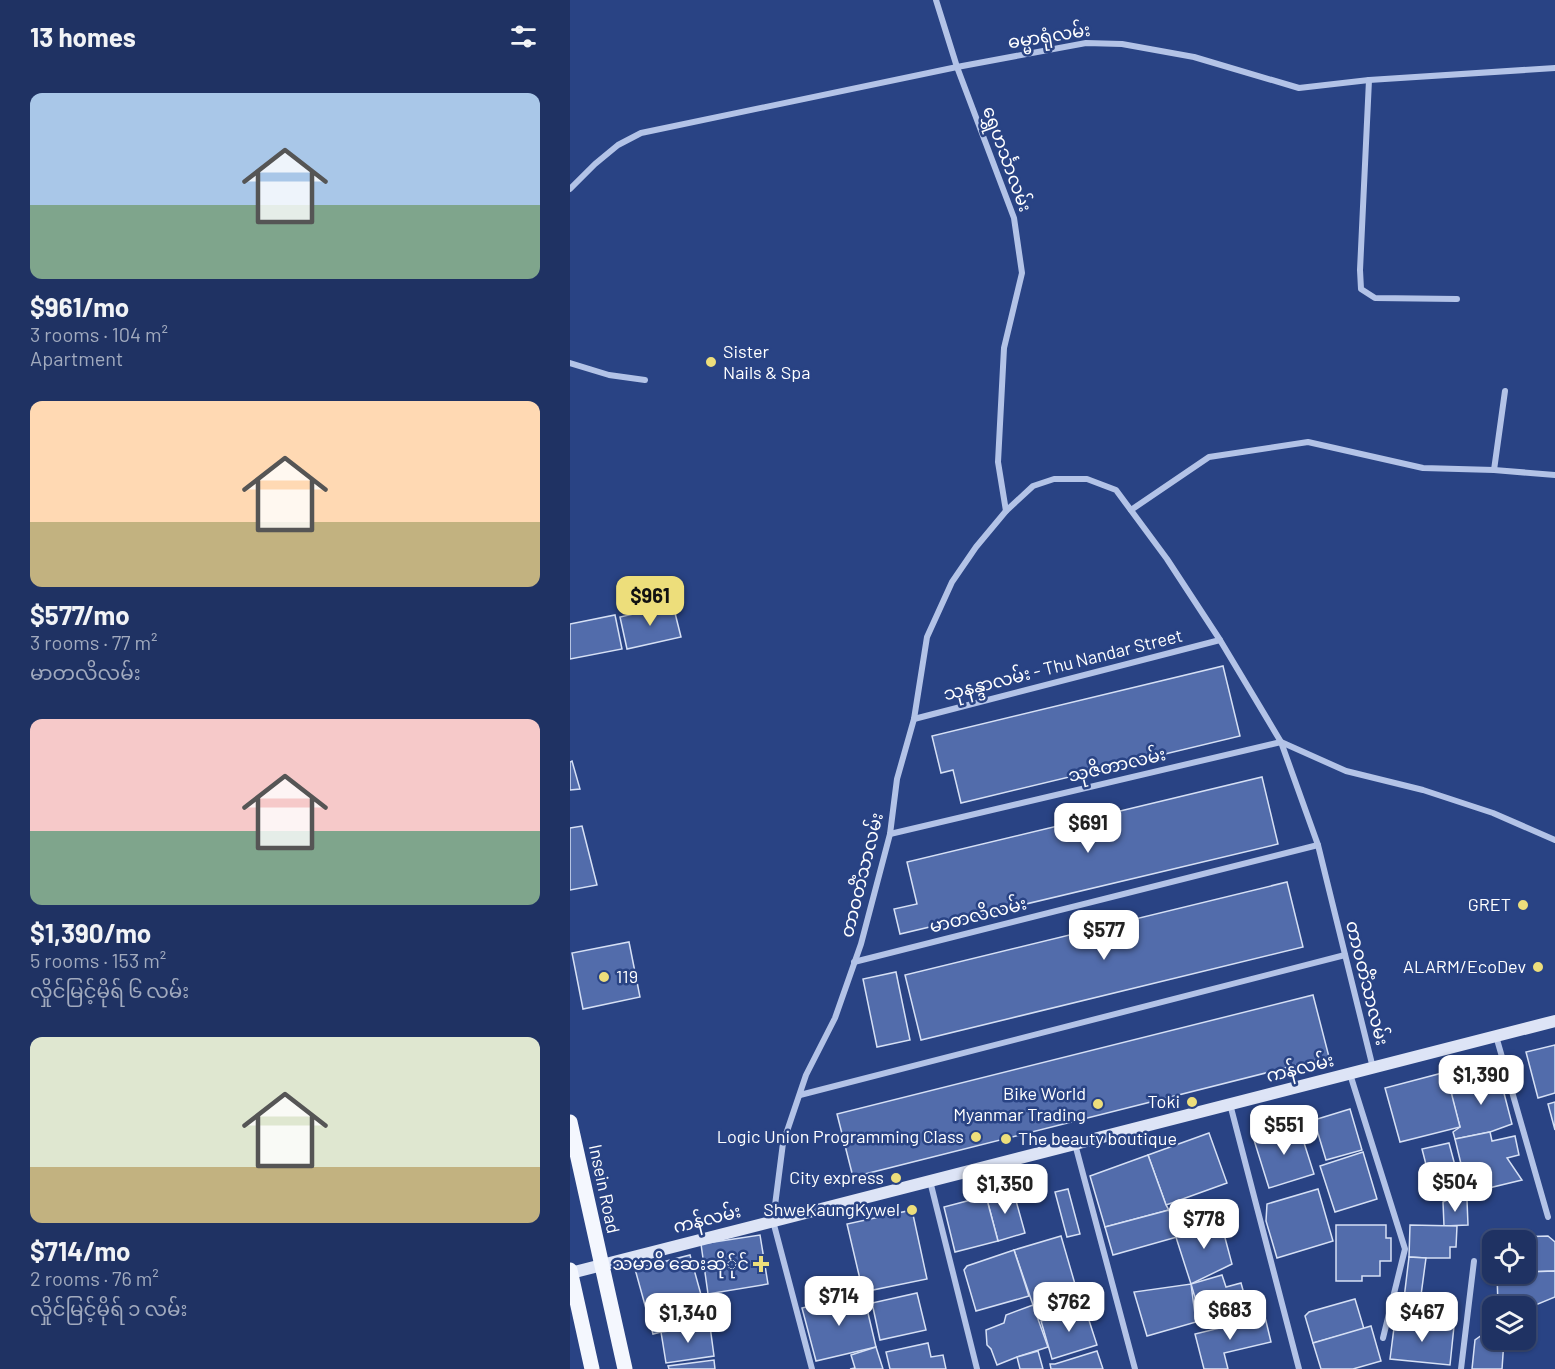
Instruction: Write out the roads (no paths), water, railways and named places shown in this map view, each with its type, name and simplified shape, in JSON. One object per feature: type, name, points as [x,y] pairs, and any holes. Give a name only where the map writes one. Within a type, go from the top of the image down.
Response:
[{"type":"main road","name":"ကန်လမ်း","points":[[570,1272],[1555,1021]]},
{"type":"main road","name":"Insein Road","points":[[570,1122],[625,1369]]},
{"type":"main road","points":[[570,1272],[592,1369]]},
{"type":"street","name":"ရွှေဟင်္သာလမ်း","points":[[936,0],[957,67],[1014,218],[1022,273],[1004,348],[998,462],[1006,511]]},
{"type":"street","name":"ဓမ္မာရုံလမ်း","points":[[570,189],[618,145],[641,133],[957,67],[1086,43],[1122,44],[1194,57],[1299,88],[1369,80],[1555,68]]},
{"type":"street","points":[[1369,80],[1361,289],[1375,298],[1457,299]]},
{"type":"street","points":[[570,363],[609,375],[645,380]]},
{"type":"street","points":[[1494,470],[1505,391]]},
{"type":"street","points":[[1131,510],[1209,457],[1308,441],[1423,468],[1555,475]]},
{"type":"street","name":"တာဝတိံသာလမ်း","points":[[773,1221],[783,1143],[806,1075],[834,1018],[861,944],[890,834],[897,779],[914,719],[927,637],[952,582],[976,547],[1006,511],[1033,486],[1054,479],[1087,479],[1116,490],[1167,559],[1220,640],[1281,742],[1318,845],[1373,1068]]},
{"type":"street","name":"သုနန္ဒာလမ်း - Thu Nandar Street","points":[[914,719],[1220,640]]},
{"type":"street","points":[[1281,742],[1346,771],[1433,793],[1493,813],[1555,840]]},
{"type":"street","name":"သုဇိတာလမ်း","points":[[890,834],[1281,742]]},
{"type":"street","name":"မာတလိလမ်း","points":[[854,962],[1318,845]]},
{"type":"street","points":[[800,1095],[1345,955]]},
{"type":"street","points":[[1496,1036],[1548,1217]]},
{"type":"street","points":[[1350,1074],[1404,1248],[1383,1338]]},
{"type":"street","points":[[1230,1104],[1299,1369]]},
{"type":"street","points":[[1075,1144],[1135,1369]]},
{"type":"street","points":[[930,1181],[977,1369]]},
{"type":"street","points":[[773,1221],[812,1369]]},
{"type":"street","points":[[1461,1369],[1474,1261]]},
{"type":"place","name":"Sister Nails & Spa","points":[[711,362]]},
{"type":"place","name":"GRET","points":[[1523,905]]},
{"type":"place","name":"ALARM/EcoDev","points":[[1538,967]]},
{"type":"place","name":"119","points":[[604,977]]},
{"type":"place","name":"Toki","points":[[1192,1102]]},
{"type":"place","name":"Bike World Myanmar Trading","points":[[1098,1104]]},
{"type":"place","name":"Logic Union Programming Class","points":[[976,1137]]},
{"type":"place","name":"The beauty boutique","points":[[1006,1139]]},
{"type":"place","name":"City express","points":[[896,1178]]},
{"type":"place","name":"ShweKaungKywel","points":[[912,1210]]},
{"type":"place","name":"သမာဓိ ဆေးဆို်ုင်","points":[[761,1264]]}]
